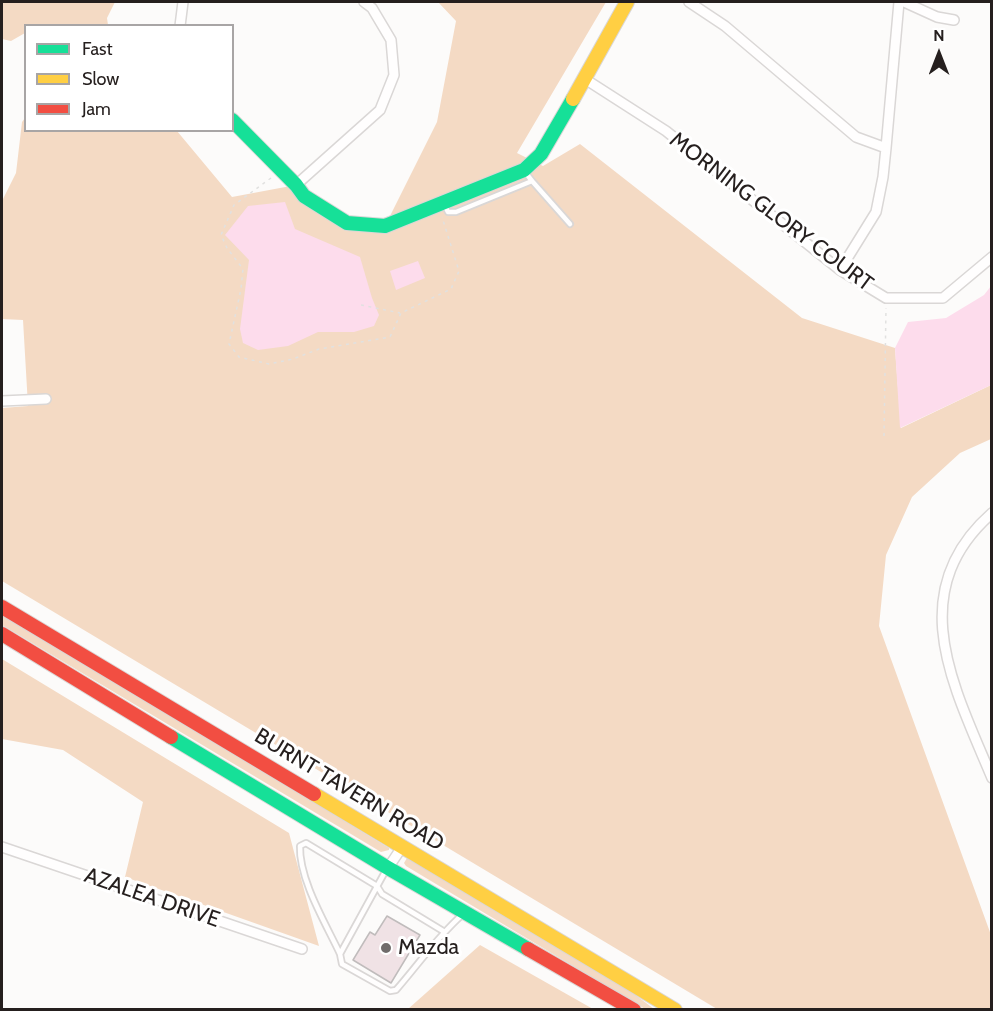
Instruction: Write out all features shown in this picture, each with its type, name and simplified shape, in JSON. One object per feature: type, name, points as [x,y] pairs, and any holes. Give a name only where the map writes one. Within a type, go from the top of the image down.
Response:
[{"type":"main road","points":[[234,122],[304,196],[347,223],[385,226],[441,204],[528,175],[627,2]]},
{"type":"main road","name":"BURNT TAVERN ROAD","points":[[2,607],[675,1010]]},
{"type":"main road","name":"BURNT TAVERN ROAD","points":[[2,633],[388,868],[634,1010]]},
{"type":"street","points":[[180,24],[183,2]]},
{"type":"street","points":[[296,185],[380,110],[394,75],[391,40],[372,8],[364,2]]},
{"type":"street","points":[[689,2],[725,26],[856,137],[886,147]]},
{"type":"street","points":[[840,270],[876,212],[883,177],[898,2]]},
{"type":"street","points":[[904,2],[938,17],[954,20]]},
{"type":"street","name":"MORNING GLORY COURT","points":[[585,79],[666,131],[840,270],[886,298],[943,298],[992,257]]},
{"type":"street","points":[[2,401],[46,399]]},
{"type":"street","points":[[992,513],[976,527],[961,548],[950,567],[942,595],[942,634],[946,655],[966,716],[992,778]]},
{"type":"street","points":[[388,868],[402,846]]},
{"type":"street","name":"AZALEA DRIVE","points":[[2,847],[302,949]]},
{"type":"lane","points":[[528,175],[570,224]]},
{"type":"lane","points":[[443,932],[382,894],[378,886],[306,843],[300,846],[307,881],[340,954],[342,964],[390,992],[396,990],[431,950],[443,932],[465,913]]},
{"type":"lane","points":[[340,954],[388,868]]},
{"type":"path","points":[[281,170],[234,205],[221,235],[227,248],[243,269],[229,344],[239,357],[268,364],[319,349],[390,337],[401,313]]},
{"type":"path","points":[[361,306],[401,313],[451,289],[459,271],[441,204]]},
{"type":"path","points":[[884,436],[886,298]]},
{"type":"shaded area","points":[[2,2],[115,2],[107,18],[108,24],[24,24],[24,34],[11,41],[2,39]]},
{"type":"shaded area","points":[[438,2],[606,2],[517,153],[543,166],[580,144],[802,318],[895,348],[901,428],[991,385],[991,439],[960,453],[912,497],[886,555],[879,626],[991,935],[991,1009],[717,1009],[2,581],[2,408],[28,406],[23,320],[2,319],[2,201],[16,173],[24,119],[24,132],[178,132],[232,197],[296,185],[347,223],[385,226],[437,122],[456,21]]},
{"type":"shaded area","points":[[285,202],[295,229],[360,257],[379,315],[374,326],[354,332],[318,332],[288,346],[258,350],[243,343],[240,329],[249,260],[225,235],[248,206]]},
{"type":"shaded area","points":[[418,261],[425,278],[396,290],[390,271]]},
{"type":"shaded area","points":[[991,286],[991,385],[900,428],[895,348],[908,322],[946,318],[984,295]]},
{"type":"shaded area","points":[[2,613],[389,850],[381,852],[2,625]]},
{"type":"shaded area","points":[[2,659],[289,833],[319,946],[125,877],[143,802],[63,750],[2,739]]},
{"type":"shaded area","points":[[407,858],[621,984],[654,1009],[645,1009],[406,866],[404,863]]},
{"type":"shaded area","points":[[480,945],[593,1009],[408,1009]]},
{"type":"building","name":"Mazda","points":[[387,916],[420,935],[391,983],[353,960],[370,932],[375,935]]},
{"type":"traffic: fast","points":[[234,122],[304,196],[347,223],[385,226],[524,170],[541,154],[573,99]]},
{"type":"traffic: fast","points":[[171,737],[388,868],[528,949]]},
{"type":"traffic: slow","points":[[573,99],[627,2]]},
{"type":"traffic: slow","points":[[314,794],[675,1010]]},
{"type":"traffic: jam","points":[[2,607],[314,794]]},
{"type":"traffic: jam","points":[[2,634],[171,737]]},
{"type":"traffic: jam","points":[[528,949],[634,1010]]},
{"type":"place","name":"Mazda","points":[[386,948]]}]
